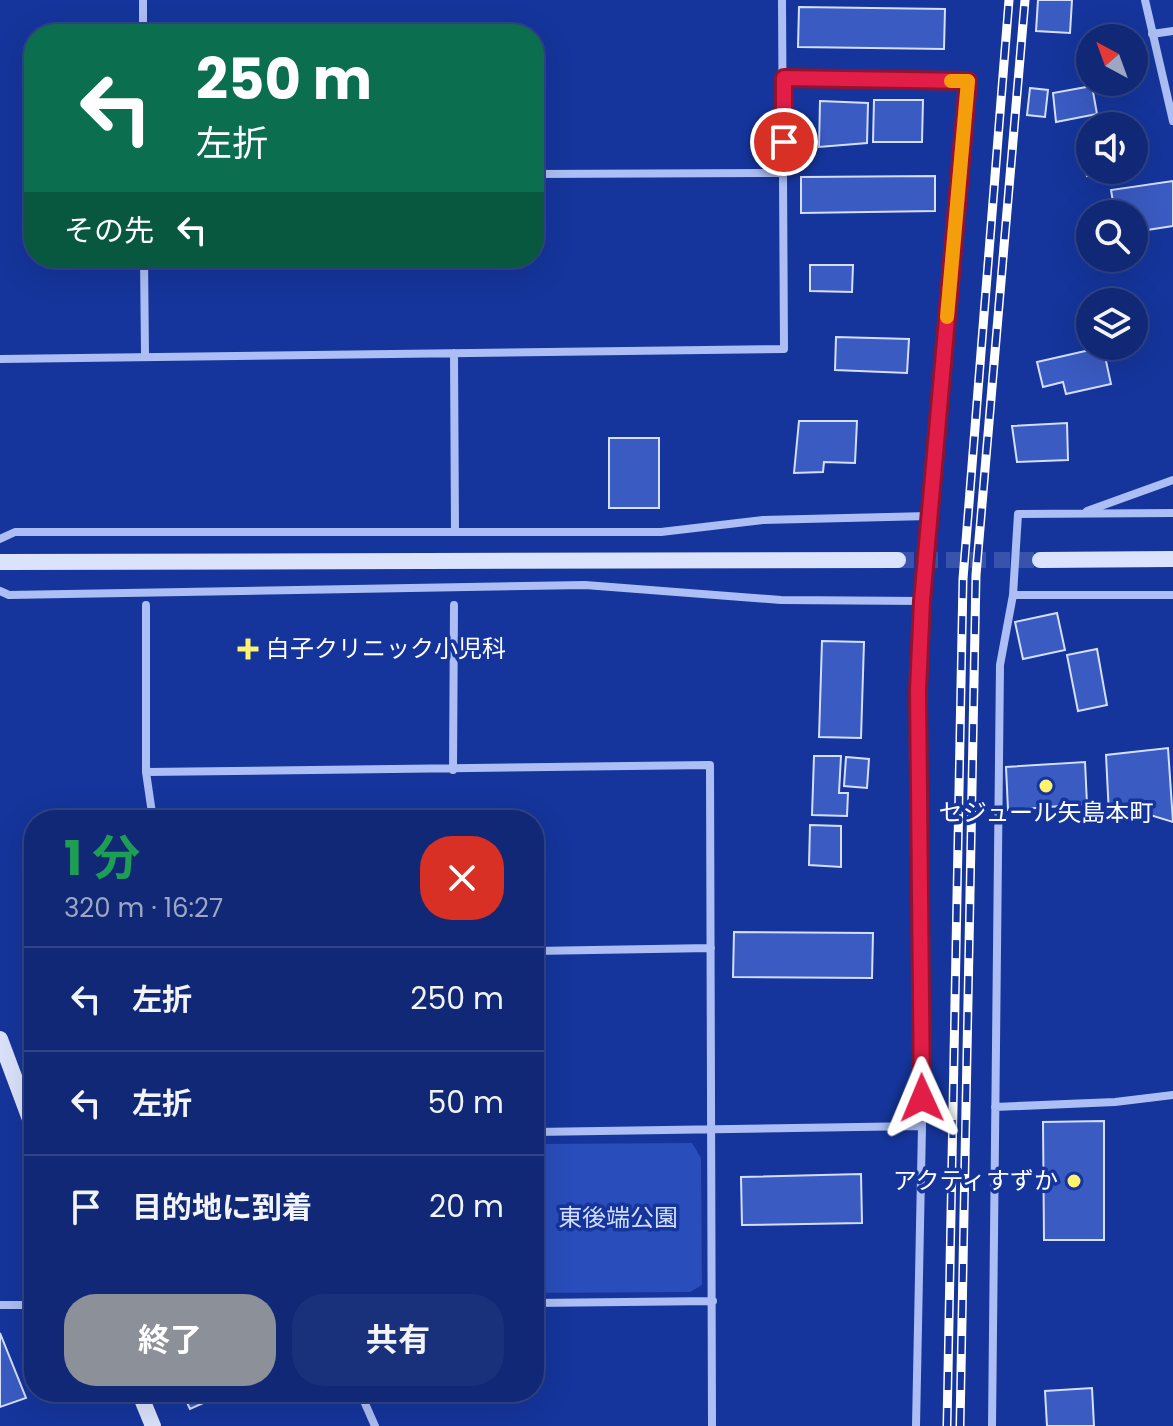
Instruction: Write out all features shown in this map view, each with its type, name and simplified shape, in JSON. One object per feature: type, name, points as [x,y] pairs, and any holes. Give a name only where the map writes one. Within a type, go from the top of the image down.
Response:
[{"type":"street","points":[[143,0],[143,24]]},
{"type":"street","points":[[0,359],[138,359],[145,354],[784,349],[782,0]]},
{"type":"street","points":[[1145,0],[1173,121]]},
{"type":"street","points":[[1152,34],[1173,31]]},
{"type":"street","points":[[784,78],[968,81],[922,601],[918,690],[922,1126],[916,1426]]},
{"type":"street","points":[[544,174],[783,173]]},
{"type":"street","points":[[144,268],[145,354]]},
{"type":"street","points":[[454,353],[455,532]]},
{"type":"street","points":[[1079,514],[1173,480]]},
{"type":"street","points":[[992,1426],[1000,665],[1013,595],[1018,514],[1173,513]]},
{"type":"street","points":[[0,539],[15,532],[661,532],[763,520],[929,516]]},
{"type":"street","points":[[1040,560],[1173,559]]},
{"type":"street","points":[[0,562],[898,560]]},
{"type":"street","points":[[0,591],[9,595],[585,585],[781,600],[922,601]]},
{"type":"street","points":[[1013,595],[1173,595]]},
{"type":"street","points":[[146,605],[146,772],[152,810]]},
{"type":"street","points":[[453,770],[454,605]]},
{"type":"street","points":[[146,772],[710,765],[712,1426]]},
{"type":"street","points":[[544,951],[711,948]]},
{"type":"street","points":[[0,1039],[24,1103]]},
{"type":"street","points":[[995,1107],[1115,1102],[1173,1095]]},
{"type":"street","points":[[544,1132],[922,1126]]},
{"type":"street","points":[[544,1303],[713,1301]]},
{"type":"street","points":[[0,1305],[24,1305]]},
{"type":"street","points":[[143,1402],[153,1426]]},
{"type":"street","points":[[364,1402],[375,1426]]},
{"type":"green space","name":"東後端公園","points":[[692,1143],[701,1158],[702,1285],[690,1292],[544,1293],[544,1144]]},
{"type":"building","points":[[1038,0],[1072,0],[1070,33],[1036,31]]},
{"type":"building","points":[[799,7],[945,9],[944,49],[798,47]]},
{"type":"building","points":[[1030,88],[1048,90],[1045,117],[1027,115]]},
{"type":"building","points":[[1076,89],[1076,96],[1094,96],[1097,112],[1076,112],[1076,118],[1056,122],[1053,93]]},
{"type":"building","points":[[874,100],[923,100],[922,142],[873,142]]},
{"type":"building","points":[[820,101],[868,103],[867,143],[819,147]]},
{"type":"building","points":[[935,176],[935,211],[801,213],[801,177]]},
{"type":"building","points":[[1173,181],[1173,226],[1148,230],[1148,200],[1113,200],[1111,190]]},
{"type":"building","points":[[810,265],[853,265],[852,292],[810,291]]},
{"type":"building","points":[[836,337],[909,339],[907,373],[835,370]]},
{"type":"building","points":[[1076,353],[1076,360],[1106,360],[1111,384],[1066,394],[1063,382],[1043,387],[1037,362]]},
{"type":"building","points":[[799,421],[857,421],[855,463],[824,462],[823,472],[794,473]]},
{"type":"building","points":[[1067,423],[1068,460],[1017,462],[1012,426]]},
{"type":"building","points":[[609,438],[659,438],[659,508],[609,508]]},
{"type":"building","points":[[1057,613],[1065,650],[1023,659],[1015,622]]},
{"type":"building","points":[[822,641],[864,642],[861,738],[819,737]]},
{"type":"building","points":[[1097,649],[1107,705],[1078,711],[1067,655]]},
{"type":"building","points":[[1168,748],[1173,822],[1147,814],[1109,815],[1106,755]]},
{"type":"building","points":[[814,756],[841,756],[839,793],[848,793],[847,816],[812,815]]},
{"type":"building","points":[[846,757],[869,759],[867,788],[844,786]]},
{"type":"building","name":"セジュール矢島本町","points":[[1085,762],[1087,804],[1008,810],[1006,767]]},
{"type":"building","points":[[810,825],[841,826],[841,867],[809,865]]},
{"type":"building","points":[[734,932],[873,933],[872,978],[733,977]]},
{"type":"building","name":"アクティすずか","points":[[1104,1121],[1104,1240],[1044,1240],[1043,1122]]},
{"type":"building","points":[[861,1174],[862,1223],[742,1225],[741,1177]]},
{"type":"building","points":[[0,1333],[24,1399],[0,1407]]},
{"type":"building","points":[[1092,1388],[1094,1426],[1047,1426],[1045,1391]]},
{"type":"building","points":[[187,1402],[206,1402],[190,1409]]},
{"type":"tunnel","points":[[898,560],[1040,560]]},
{"type":"railway","points":[[947,1426],[963,579],[1009,0]]},
{"type":"railway","points":[[960,1426],[976,575],[1025,0]]},
{"type":"slow traffic","points":[[947,317],[968,81],[951,81]]},
{"type":"place","name":"白子クリニック小児科","points":[[248,649]]},
{"type":"place","name":"セジュール矢島本町","points":[[1046,786]]},
{"type":"place","name":"アクティすずか","points":[[1074,1181]]},
{"type":"route","points":[[784,142],[784,78],[968,81],[922,601],[918,690],[922,1098]]}]
